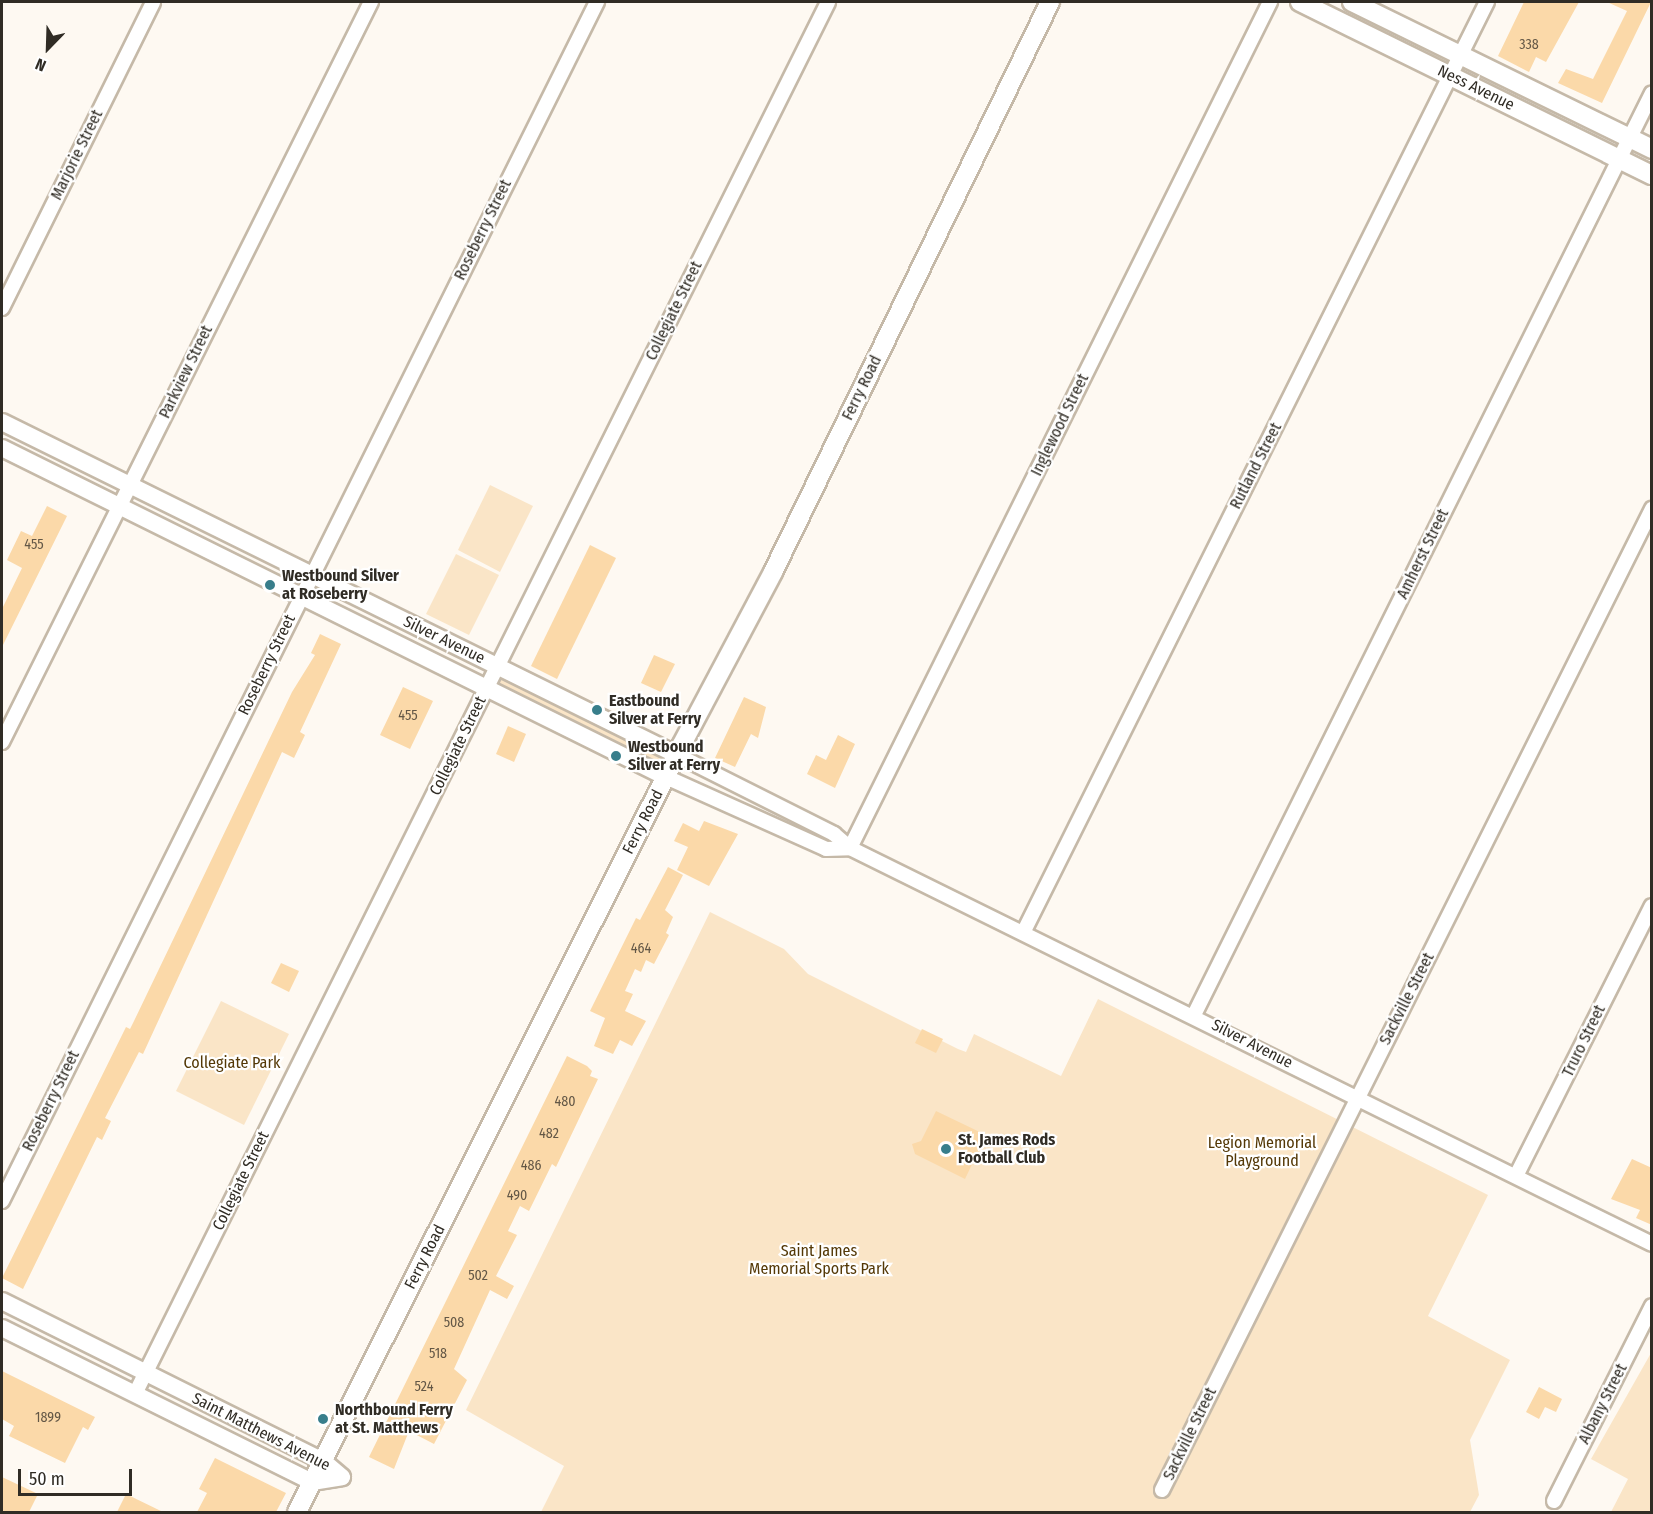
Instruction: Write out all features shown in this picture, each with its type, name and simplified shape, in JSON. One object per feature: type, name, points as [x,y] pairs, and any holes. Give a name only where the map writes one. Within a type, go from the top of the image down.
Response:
[{"type":"main road","name":"Ferry Road","points":[[297,1512],[677,755],[773,572],[1050,2]]},
{"type":"main road","name":"Ness Avenue","points":[[1300,2],[1652,175]]},
{"type":"main road","name":"Ness Avenue","points":[[1352,2],[1652,150]]},
{"type":"street","name":"Marjorie Street","points":[[2,308],[153,2]]},
{"type":"street","name":"Parkview Street","points":[[2,742],[370,2]]},
{"type":"street","name":"Roseberry Street","points":[[2,1201],[597,2]]},
{"type":"street","name":"Collegiate Street","points":[[135,1394],[828,2]]},
{"type":"street","name":"Inglewood Street","points":[[850,848],[1269,2]]},
{"type":"street","name":"Rutland Street","points":[[1024,931],[1487,2]]},
{"type":"street","name":"Amherst Street","points":[[1194,1015],[1652,93]]},
{"type":"street","name":"Silver Avenue","points":[[2,422],[677,755],[834,834],[850,848],[1024,931],[1652,1244]]},
{"type":"street","name":"Silver Avenue","points":[[2,448],[666,777],[826,849],[850,848]]},
{"type":"street","name":"Sackville Street","points":[[1162,1490],[1652,509]]},
{"type":"street","name":"Truro Street","points":[[1516,1176],[1652,906]]},
{"type":"street","name":"Saint Matthews Avenue","points":[[2,1301],[323,1461]]},
{"type":"street","name":"Albany Street","points":[[1554,1501],[1652,1306]]},
{"type":"street","name":"Saint Matthews Avenue","points":[[2,1328],[312,1482]]},
{"type":"green space","points":[[490,485],[533,506],[500,572],[458,550]]},
{"type":"green space","points":[[456,554],[499,575],[469,635],[426,614]]},
{"type":"green space","points":[[497,667],[677,755],[666,777],[487,687]]},
{"type":"green space","name":"Saint James Memorial Sports Park","points":[[710,912],[784,949],[808,974],[958,1049],[966,1052],[974,1034],[1061,1076],[1098,999],[1488,1195],[1428,1316],[1510,1360],[1470,1440],[1479,1495],[1470,1512],[541,1512],[564,1466],[466,1410]]},
{"type":"green space","name":"Collegiate Park","points":[[221,1001],[289,1034],[244,1125],[176,1091]]},
{"type":"green space","points":[[1651,1353],[1651,1512],[1611,1512],[1628,1479],[1591,1459]]},
{"type":"building","points":[[1524,2],[1579,2],[1546,62],[1536,57],[1529,72],[1498,56]]},
{"type":"building","points":[[1607,2],[1651,2],[1602,103],[1558,83],[1566,69],[1593,79],[1627,11]]},
{"type":"building","points":[[47,506],[67,516],[2,647],[2,609],[22,568],[7,560],[21,531],[32,536]]},
{"type":"building","points":[[590,545],[616,558],[557,679],[531,666]]},
{"type":"building","points":[[320,634],[341,644],[300,732],[305,735],[294,758],[282,752],[143,1054],[139,1052],[105,1118],[111,1121],[102,1140],[97,1137],[23,1289],[2,1278],[126,1027],[130,1029],[134,1021],[292,692],[315,655],[311,653]]},
{"type":"building","points":[[654,655],[675,664],[661,692],[641,683]]},
{"type":"building","points":[[403,687],[433,701],[410,749],[380,735]]},
{"type":"building","points":[[744,697],[766,707],[758,738],[751,734],[735,767],[715,758]]},
{"type":"building","points":[[508,726],[526,734],[514,762],[496,754]]},
{"type":"building","points":[[838,735],[855,744],[835,788],[807,774],[816,755],[826,760]]},
{"type":"building","points":[[704,821],[738,834],[709,886],[677,870],[688,847],[674,841],[683,823],[699,831]]},
{"type":"building","points":[[668,867],[683,875],[665,910],[673,917],[666,933],[669,935],[654,964],[646,960],[641,972],[635,969],[625,991],[633,994],[625,1011],[646,1021],[632,1046],[620,1040],[613,1054],[594,1046],[605,1018],[590,1011],[636,918],[640,920]]},
{"type":"building","points":[[281,963],[299,971],[289,992],[271,983]]},
{"type":"building","points":[[922,1029],[943,1039],[936,1053],[915,1043]]},
{"type":"building","points":[[567,1056],[587,1066],[592,1071],[590,1076],[598,1079],[556,1167],[552,1164],[529,1211],[520,1206],[508,1231],[517,1235],[496,1276],[514,1286],[507,1299],[490,1290],[454,1369],[467,1380],[434,1444],[409,1431],[394,1469],[369,1457]]},
{"type":"building","name":"St. James Rods Football Club","points":[[936,1111],[986,1135],[965,1179],[915,1154],[912,1144],[921,1141]]},
{"type":"building","points":[[1632,1159],[1652,1168],[1652,1225],[1636,1218],[1640,1210],[1611,1199]]},
{"type":"building","points":[[2,1371],[95,1417],[88,1430],[83,1427],[65,1463],[9,1436],[14,1426],[2,1419]]},
{"type":"building","points":[[1539,1387],[1562,1399],[1556,1412],[1545,1407],[1539,1419],[1526,1412]]},
{"type":"building","points":[[215,1458],[286,1493],[276,1512],[197,1512],[207,1493],[199,1489]]},
{"type":"building","points":[[2,1477],[38,1494],[29,1512],[2,1512]]},
{"type":"building","points":[[126,1494],[163,1512],[117,1512]]},
{"type":"place","name":"Westbound Silver at Roseberry","points":[[270,585]]},
{"type":"place","name":"Eastbound Silver at Ferry","points":[[597,710]]},
{"type":"place","name":"Westbound Silver at Ferry","points":[[616,756]]},
{"type":"place","name":"St. James Rods Football Club","points":[[946,1149]]},
{"type":"place","name":"Northbound Ferry at St. Matthews","points":[[323,1419]]},
{"type":"park label","name":"Legion Memorial Playground","points":[[1262,1152]]}]
